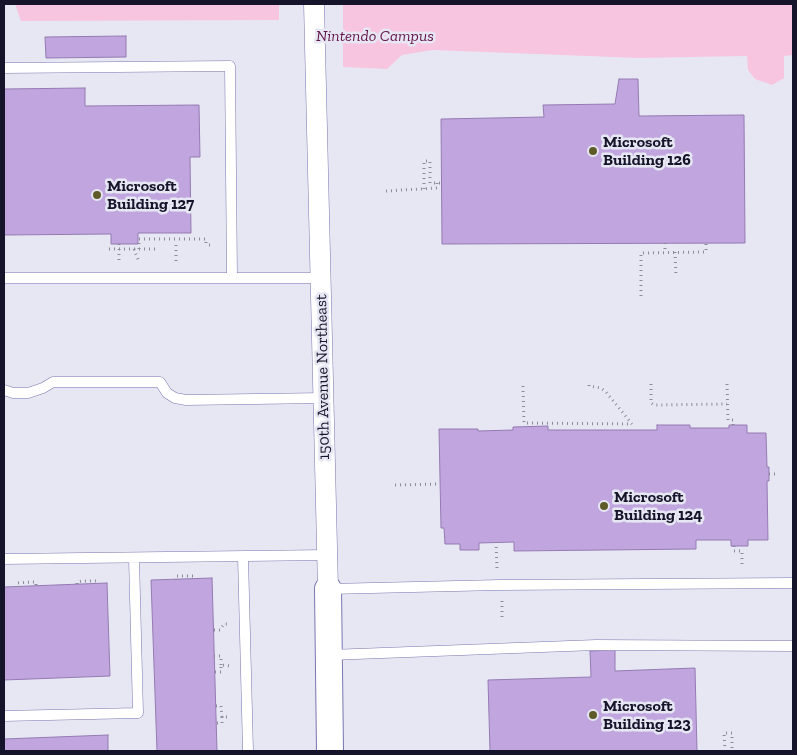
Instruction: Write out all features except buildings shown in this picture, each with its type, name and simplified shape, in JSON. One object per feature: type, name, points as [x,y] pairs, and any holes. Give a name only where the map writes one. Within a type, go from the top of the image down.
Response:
[{"type":"street","name":"150th Avenue Northeast","points":[[314,4],[324,398],[330,751]]},
{"type":"lane","points":[[4,68],[230,66],[232,278]]},
{"type":"lane","points":[[4,278],[321,278]]},
{"type":"lane","points":[[4,390],[13,394],[28,393],[53,382],[160,382],[166,393],[175,398],[186,400],[324,398]]},
{"type":"lane","points":[[243,556],[248,751]]},
{"type":"lane","points":[[4,559],[327,556]]},
{"type":"lane","points":[[4,716],[138,713],[134,558]]},
{"type":"lane","points":[[328,589],[499,585],[792,583]]},
{"type":"lane","points":[[328,655],[596,645],[793,646]]},
{"type":"path","points":[[424,189],[424,161],[430,161],[430,183],[442,183]]},
{"type":"path","points":[[386,191],[437,188],[436,183]]},
{"type":"path","points":[[139,249],[139,239],[206,239],[209,246]]},
{"type":"path","points":[[665,243],[665,252]]},
{"type":"path","points":[[641,296],[641,253],[706,252],[706,243]]},
{"type":"path","points":[[119,244],[119,262]]},
{"type":"path","points":[[176,246],[176,267]]},
{"type":"path","points":[[109,249],[157,249]]},
{"type":"path","points":[[134,249],[139,261]]},
{"type":"path","points":[[675,252],[676,277]]},
{"type":"path","points":[[651,384],[651,403],[654,405],[727,404]]},
{"type":"path","points":[[727,384],[728,420],[733,420],[733,425]]},
{"type":"path","points":[[524,386],[524,423],[632,424],[606,392],[601,388],[589,385]]},
{"type":"path","points":[[769,474],[777,474]]},
{"type":"path","points":[[394,484],[440,484]]},
{"type":"path","points":[[496,542],[497,575]]},
{"type":"path","points":[[734,546],[734,551],[742,551],[743,571]]},
{"type":"path","points":[[83,574],[83,581]]},
{"type":"path","points":[[176,580],[176,576],[194,576],[194,579]]},
{"type":"path","points":[[77,584],[77,582],[83,581],[96,581],[96,584]]},
{"type":"path","points":[[17,586],[17,583],[36,582],[36,586]]},
{"type":"path","points":[[502,600],[502,618]]},
{"type":"path","points":[[214,630],[220,630],[224,624],[233,624]]},
{"type":"path","points":[[214,656],[221,656],[221,672],[215,672]]},
{"type":"path","points":[[221,666],[234,666]]},
{"type":"path","points":[[216,706],[221,706],[222,717],[222,722],[217,722]]},
{"type":"path","points":[[222,717],[234,717]]},
{"type":"path","points":[[725,751],[724,734],[732,733],[732,751]]},
{"type":"green space","points":[[15,4],[279,4],[279,20],[21,21]]},
{"type":"green space","name":"Nintendo Campus","points":[[343,4],[793,4],[793,55],[784,56],[784,78],[772,85],[755,79],[748,70],[747,56],[639,58],[433,50],[402,55],[387,69],[343,67]]},
{"type":"place","name":"Microsoft Building 126","points":[[593,151]]},
{"type":"place","name":"Microsoft Building 127","points":[[97,195]]},
{"type":"place","name":"Microsoft Building 124","points":[[604,506]]},
{"type":"place","name":"Microsoft Building 123","points":[[593,715]]}]
